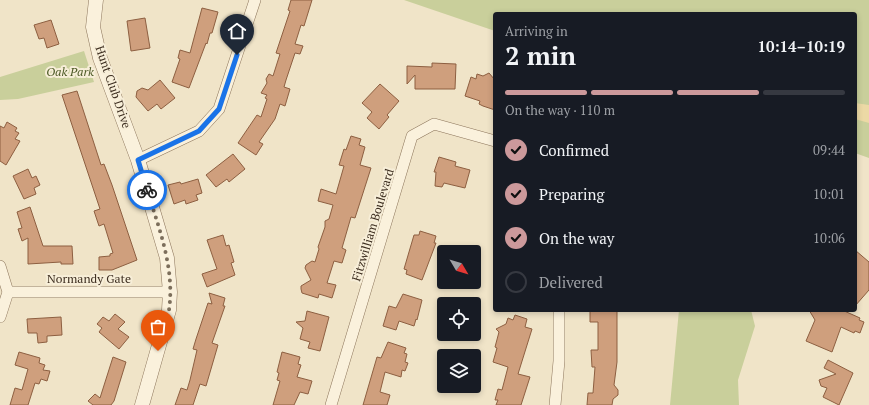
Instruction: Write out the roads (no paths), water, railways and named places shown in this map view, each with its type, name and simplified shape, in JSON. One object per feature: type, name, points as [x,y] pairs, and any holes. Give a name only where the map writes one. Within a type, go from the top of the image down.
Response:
[{"type":"street","name":"Hunt Club Drive","points":[[96,0],[93,26],[100,58],[138,160],[167,258],[170,292],[169,310],[142,405]]},
{"type":"street","points":[[138,160],[199,131],[219,109],[255,0]]},
{"type":"street","name":"Fitzwilliam Boulevard","points":[[331,405],[412,136],[434,124],[493,140]]},
{"type":"street","points":[[0,266],[8,292],[0,317]]},
{"type":"street","name":"Normandy Gate","points":[[8,292],[170,292]]},
{"type":"street","points":[[555,405],[559,361],[560,312]]},
{"type":"park label","name":"Oak Park","points":[[70,72]]}]
